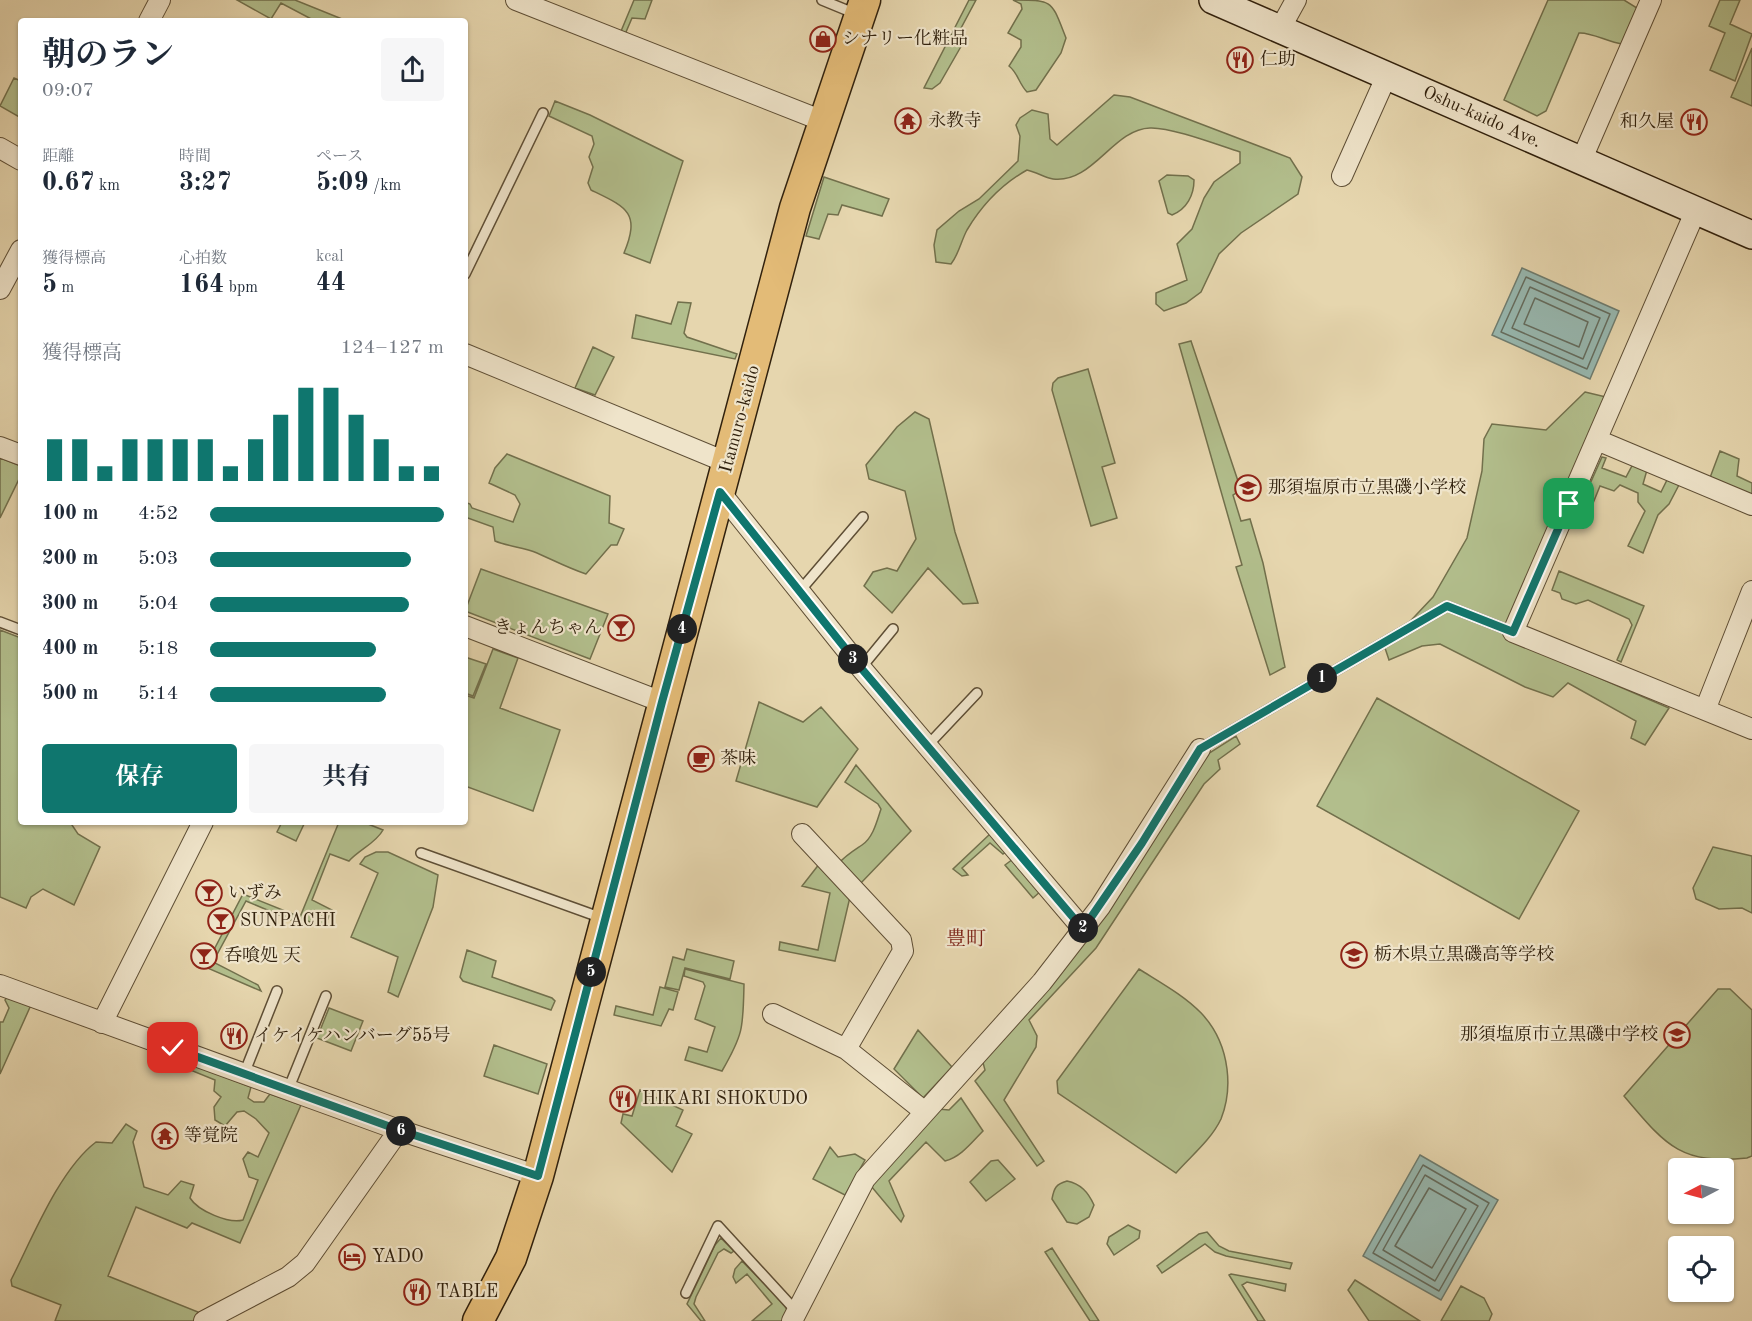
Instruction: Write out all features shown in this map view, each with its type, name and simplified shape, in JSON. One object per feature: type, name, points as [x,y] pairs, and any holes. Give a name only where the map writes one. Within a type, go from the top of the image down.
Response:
[{"type":"main road","name":"Oshu-kaido Ave.","points":[[1213,0],[1752,235]]},
{"type":"main road","name":"Itamuro-kaido","points":[[478,1321],[511,1258],[538,1176],[795,208],[862,8]]},
{"type":"street","points":[[150,18],[160,0]]},
{"type":"street","points":[[516,0],[823,121]]},
{"type":"street","points":[[1281,29],[1296,0]]},
{"type":"street","points":[[1581,161],[1651,0]]},
{"type":"street","points":[[1342,176],[1387,75]]},
{"type":"street","points":[[0,148],[18,158]]},
{"type":"street","points":[[1696,210],[1513,632],[1752,729]]},
{"type":"street","points":[[0,289],[18,256]]},
{"type":"street","points":[[468,355],[729,463]]},
{"type":"street","points":[[1597,440],[1752,505]]},
{"type":"street","points":[[0,447],[18,454]]},
{"type":"street","points":[[720,492],[861,668],[1083,929]]},
{"type":"street","points":[[1705,710],[1752,591]]},
{"type":"street","points":[[468,628],[662,702]]},
{"type":"street","points":[[795,1316],[865,1179],[1042,982],[1083,929],[1142,843],[1200,749]]},
{"type":"street","points":[[102,1023],[201,825]]},
{"type":"street","points":[[802,834],[901,940],[903,951],[846,1049]]},
{"type":"street","points":[[0,985],[399,1130],[538,1176]]},
{"type":"street","points":[[772,1014],[846,1049],[925,1112]]},
{"type":"street","points":[[204,1321],[288,1277],[305,1263],[399,1130]]},
{"type":"lane","points":[[822,0],[862,8]]},
{"type":"lane","points":[[468,268],[543,113]]},
{"type":"lane","points":[[798,592],[863,517]]},
{"type":"lane","points":[[1200,749],[1447,606],[1513,632]]},
{"type":"lane","points":[[0,622],[18,629]]},
{"type":"lane","points":[[861,668],[893,629]]},
{"type":"lane","points":[[927,746],[977,693]]},
{"type":"lane","points":[[421,853],[605,919]]},
{"type":"lane","points":[[244,1074],[278,991]]},
{"type":"lane","points":[[288,1090],[326,996]]},
{"type":"lane","points":[[686,1293],[718,1226],[795,1316]]},
{"type":"green space","points":[[237,0],[295,0],[340,18],[309,18],[281,3],[272,18]]},
{"type":"green space","points":[[634,0],[652,0],[645,19],[632,18],[623,39],[619,36]]},
{"type":"green space","points":[[969,0],[976,0],[960,30],[963,43],[940,83],[932,89],[924,88]]},
{"type":"green space","points":[[1013,0],[1044,2],[1049,5],[1057,16],[1066,38],[1061,53],[1036,90],[1027,92],[1009,66],[1021,47],[1021,40],[1008,33],[1022,9],[1021,4]]},
{"type":"green space","points":[[1548,0],[1624,0],[1637,8],[1622,44],[1579,33],[1546,111],[1537,116],[1504,100]]},
{"type":"green space","points":[[1720,0],[1740,0],[1730,24],[1752,34],[1735,81],[1710,70],[1725,33],[1709,26]]},
{"type":"green space","points":[[1752,48],[1752,106],[1731,97]]},
{"type":"green space","points":[[14,78],[18,80],[18,116],[0,106]]},
{"type":"green space","points":[[1114,95],[1130,97],[1290,158],[1302,177],[1298,194],[1241,233],[1219,254],[1201,292],[1186,303],[1164,311],[1156,304],[1156,293],[1187,280],[1177,244],[1192,229],[1204,198],[1214,182],[1240,163],[1240,152],[1182,133],[1150,128],[1125,137],[1092,165],[1067,178],[1053,179],[1027,170],[993,196],[979,212],[967,230],[951,264],[936,262],[934,245],[937,230],[959,211],[979,199],[1018,161],[1020,136],[1016,125],[1020,118],[1032,110],[1048,114],[1050,139],[1057,145]]},
{"type":"green space","points":[[555,101],[590,115],[683,161],[650,263],[624,253],[631,228],[627,212],[613,201],[591,190],[588,183],[593,167],[589,157],[594,144],[592,136],[549,116]]},
{"type":"green space","points":[[1167,175],[1188,176],[1194,180],[1189,201],[1172,215],[1168,213],[1159,181]]},
{"type":"green space","points":[[824,177],[889,199],[882,216],[842,205],[838,215],[828,214],[819,239],[806,236]]},
{"type":"green space","points":[[678,302],[691,303],[684,333],[687,337],[737,354],[735,359],[632,338],[636,315],[671,324]]},
{"type":"green space","points":[[1191,341],[1241,490],[1233,495],[1241,521],[1250,519],[1263,563],[1285,667],[1270,675],[1236,567],[1242,565],[1179,344]]},
{"type":"green space","points":[[593,347],[614,357],[595,395],[575,388]]},
{"type":"green space","points":[[1088,369],[1115,463],[1102,467],[1117,518],[1091,526],[1052,390],[1053,383],[1058,378]]},
{"type":"green space","points":[[1585,392],[1606,397],[1506,638],[1669,708],[1645,745],[1631,738],[1636,721],[1568,683],[1553,697],[1525,687],[1440,644],[1422,646],[1389,660],[1385,648],[1433,597],[1467,538],[1482,471],[1484,439],[1492,424],[1546,430]]},
{"type":"green space","points":[[915,412],[929,419],[955,532],[978,603],[963,604],[928,568],[892,613],[864,586],[873,572],[887,568],[897,571],[916,539],[905,491],[869,479],[866,465],[897,427]]},
{"type":"green space","points":[[1720,451],[1739,459],[1737,476],[1752,483],[1752,502],[1708,483]]},
{"type":"green space","points":[[507,454],[610,496],[609,523],[624,529],[617,545],[611,545],[586,574],[532,551],[495,541],[493,527],[468,518],[468,503],[472,508],[513,522],[520,504],[515,495],[489,483],[495,468]]},
{"type":"green space","points":[[1602,457],[1606,458],[1602,468],[1626,477],[1633,464],[1647,470],[1643,484],[1661,492],[1668,478],[1680,483],[1669,504],[1658,515],[1643,553],[1628,546],[1645,511],[1638,502],[1638,493],[1620,485],[1614,491],[1600,486],[1583,528],[1572,524]]},
{"type":"green space","points":[[0,458],[18,465],[18,481],[0,518]]},
{"type":"green space","points":[[481,569],[608,614],[590,659],[468,612],[468,603]]},
{"type":"green space","points":[[1559,571],[1644,606],[1621,662],[1617,660],[1632,625],[1629,619],[1588,600],[1576,604],[1562,599],[1560,593],[1552,590]]},
{"type":"green space","points":[[0,630],[18,637],[18,825],[72,825],[78,834],[100,847],[74,905],[43,889],[31,897],[26,908],[0,897]]},
{"type":"green space","points":[[493,649],[518,658],[500,708],[560,730],[533,811],[468,787],[468,696],[474,698]]},
{"type":"green space","points":[[468,658],[486,664],[473,696],[468,694]]},
{"type":"green space","points":[[1377,698],[1579,811],[1519,919],[1317,806]]},
{"type":"green space","points":[[759,702],[803,722],[821,707],[858,749],[817,807],[736,781]]},
{"type":"green space","points":[[1236,736],[1240,744],[1218,760],[1220,769],[1204,784],[1096,948],[1029,1020],[1037,1036],[1036,1047],[1004,1100],[1044,1161],[1037,1166],[975,1081],[985,1070],[982,1059],[1203,757]]},
{"type":"green space","points":[[856,765],[911,831],[860,884],[838,864],[866,842],[874,829],[881,809],[878,804],[845,782]]},
{"type":"green space","points":[[280,825],[304,825],[296,841],[277,832]]},
{"type":"green space","points":[[338,825],[370,825],[383,830],[376,839],[349,861],[330,854],[312,900],[332,910],[324,927],[305,920],[298,923],[246,901],[213,962],[258,985],[261,991],[205,967],[243,894],[300,917]]},
{"type":"green space","points":[[991,833],[1007,851],[1003,854],[990,843],[962,868],[968,875],[962,876],[953,869]]},
{"type":"green space","points":[[1713,847],[1752,856],[1752,913],[1742,908],[1719,909],[1696,899],[1693,888]]},
{"type":"green space","points":[[376,852],[388,852],[438,875],[433,907],[398,997],[388,992],[398,957],[351,937],[378,873],[360,864],[365,857]]},
{"type":"green space","points":[[1013,859],[1041,891],[1033,898],[1005,865]]},
{"type":"green space","points":[[820,863],[850,897],[835,961],[779,950],[780,942],[818,950],[830,893],[802,886]]},
{"type":"green space","points":[[687,949],[734,961],[730,979],[685,968],[679,990],[665,987],[673,957],[684,960]]},
{"type":"green space","points":[[467,950],[496,961],[492,977],[552,998],[555,1001],[551,1010],[463,981],[460,977]]},
{"type":"green space","points":[[685,969],[744,984],[741,1029],[735,1047],[722,1071],[685,1060],[689,1047],[707,1052],[715,1027],[695,1019],[705,986],[703,982],[684,976]]},
{"type":"green space","points":[[1139,969],[1184,998],[1207,1020],[1223,1050],[1227,1069],[1227,1094],[1221,1119],[1206,1141],[1176,1173],[1058,1093],[1057,1081]]},
{"type":"green space","points":[[660,987],[678,992],[673,1010],[669,1009],[661,1026],[614,1015],[616,1006],[653,1015]]},
{"type":"green space","points":[[1718,989],[1730,989],[1752,1010],[1752,1156],[1705,1158],[1675,1148],[1651,1127],[1624,1096]]},
{"type":"green space","points":[[8,995],[31,1005],[0,1074],[0,1022],[3,1022],[9,1008],[5,1000]]},
{"type":"green space","points":[[329,1008],[363,1021],[351,1051],[317,1038]]},
{"type":"green space","points":[[918,1030],[952,1067],[923,1098],[894,1069]]},
{"type":"green space","points":[[494,1045],[547,1064],[538,1094],[484,1076]]},
{"type":"green space","points":[[181,1060],[251,1087],[248,1098],[254,1102],[264,1102],[270,1094],[301,1105],[240,1243],[192,1223],[187,1228],[136,1207],[108,1276],[198,1312],[199,1321],[55,1321],[61,1305],[12,1286],[11,1280],[58,1187],[70,1170],[96,1142],[112,1143],[126,1124],[137,1131],[133,1142],[144,1187],[168,1195],[181,1181],[194,1185],[190,1198],[194,1203],[222,1218],[243,1220],[258,1180],[249,1177],[243,1159],[248,1152],[258,1157],[269,1133],[256,1119],[244,1111],[237,1112],[225,1126],[215,1120],[214,1107],[221,1097],[214,1091],[215,1080],[178,1065]]},
{"type":"green space","points":[[640,1090],[683,1110],[676,1126],[692,1134],[672,1172],[621,1123],[623,1114],[632,1116]]},
{"type":"green space","points":[[961,1098],[983,1131],[961,1153],[945,1161],[926,1142],[889,1181],[904,1216],[901,1222],[871,1186],[938,1109],[949,1110]]},
{"type":"green space","points":[[830,1147],[838,1157],[855,1154],[865,1160],[845,1195],[813,1179]]},
{"type":"green space","points":[[998,1160],[1015,1179],[986,1201],[970,1182],[991,1161]]},
{"type":"green space","points":[[1067,1181],[1084,1189],[1094,1205],[1089,1217],[1077,1224],[1067,1222],[1052,1199],[1056,1187]]},
{"type":"green space","points":[[1128,1225],[1140,1231],[1139,1238],[1114,1255],[1107,1244],[1109,1237]]},
{"type":"green space","points":[[1207,1232],[1219,1246],[1229,1251],[1292,1263],[1290,1269],[1226,1256],[1215,1252],[1205,1244],[1162,1273],[1157,1266],[1199,1234]]},
{"type":"green space","points":[[721,1238],[734,1251],[731,1253],[724,1249],[718,1253],[696,1297],[694,1304],[705,1321],[701,1321],[687,1304],[715,1245]]},
{"type":"green space","points":[[1052,1248],[1099,1321],[1090,1321],[1045,1252]]},
{"type":"green space","points":[[742,1261],[784,1304],[787,1310],[784,1321],[752,1321],[772,1304],[747,1274],[736,1283],[733,1277],[735,1269]]},
{"type":"green space","points":[[1229,1275],[1286,1284],[1285,1291],[1247,1282],[1242,1285],[1265,1321],[1258,1321]]},
{"type":"green space","points":[[1355,1280],[1420,1321],[1369,1321],[1348,1290]]},
{"type":"green space","points":[[1461,1286],[1484,1298],[1492,1314],[1489,1321],[1441,1321]]},
{"type":"water","points":[[1522,268],[1619,311],[1590,379],[1492,335]]},
{"type":"water","points":[[1420,1155],[1498,1200],[1441,1300],[1363,1256]]},
{"type":"place","name":"シナリー化粧品","points":[[823,39]]},
{"type":"place","name":"仁助","points":[[1240,60]]},
{"type":"place","name":"永教寺","points":[[908,121]]},
{"type":"place","name":"和久屋","points":[[1694,122]]},
{"type":"place","name":"那須塩原市立黒磯小学校","points":[[1248,488]]},
{"type":"place","name":"きょんちゃん","points":[[621,628]]},
{"type":"place","name":"茶味","points":[[701,759]]},
{"type":"place","name":"いずみ","points":[[209,893]]},
{"type":"place","name":"SUNPACHI","points":[[221,921]]},
{"type":"place","name":"栃木県立黒磯高等学校","points":[[1354,955]]},
{"type":"place","name":"呑喰処 天","points":[[204,956]]},
{"type":"place","name":"那須塩原市立黒磯中学校","points":[[1677,1035]]},
{"type":"place","name":"イケイケハンバーグ55号","points":[[234,1036]]},
{"type":"place","name":"HIKARI SHOKUDO","points":[[623,1099]]},
{"type":"place","name":"等覚院","points":[[165,1136]]},
{"type":"place","name":"YADO","points":[[352,1257]]},
{"type":"place","name":"TABLE","points":[[417,1292]]},
{"type":"district","name":"豊町","points":[[966,940]]},
{"type":"route","points":[[173,1048],[399,1130],[538,1176],[662,702],[720,492],[861,668],[1083,929],[1142,843],[1200,749],[1447,606],[1513,632],[1569,504]]}]
